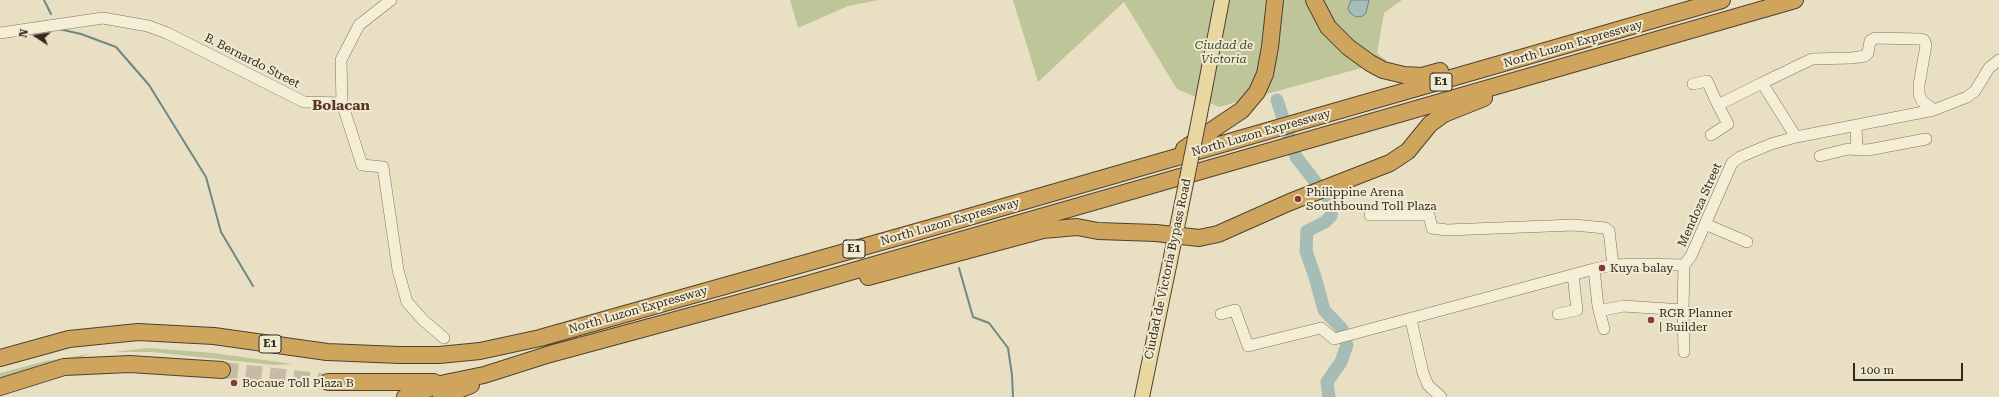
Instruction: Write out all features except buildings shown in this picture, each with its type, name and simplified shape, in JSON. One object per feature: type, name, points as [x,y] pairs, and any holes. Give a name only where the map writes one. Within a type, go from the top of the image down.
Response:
[{"type":"highway","points":[[1168,160],[1242,110],[1257,92],[1265,74],[1270,47],[1274,0]]},
{"type":"highway","points":[[1314,0],[1328,27],[1348,47],[1370,63],[1383,70],[1404,75],[1422,76],[1498,55],[1575,43]]},
{"type":"highway","name":"North Luzon Expressway","points":[[0,358],[70,339],[138,332],[214,336],[327,352],[399,356],[439,355],[480,351],[548,336],[1168,160],[1722,0]]},
{"type":"highway","name":"North Luzon Expressway","points":[[405,397],[443,390],[550,354],[801,286],[1795,0]]},
{"type":"highway","points":[[801,286],[844,283],[907,268],[1042,230],[1077,227],[1098,231],[1138,232],[1199,238],[1218,234],[1306,196],[1390,163],[1408,151],[1430,124],[1444,114],[1563,66]]},
{"type":"highway","points":[[0,387],[64,367],[130,364],[222,370]]},
{"type":"highway","name":"North Luzon Expressway","points":[[328,382],[443,390]]},
{"type":"main road","name":"Ciudad de Victoria Bypass Road","points":[[1142,397],[1222,0]]},
{"type":"street","points":[[391,0],[359,25],[341,60],[342,103],[362,165],[383,168],[398,270],[407,302],[423,320],[444,338]]},
{"type":"street","name":"B. Bernardo Street","points":[[0,33],[103,18],[148,26],[174,36],[304,102],[342,103]]},
{"type":"street","points":[[1718,105],[1812,59],[1865,56],[1868,53],[1870,41],[1873,38],[1920,39],[1924,40],[1926,44],[1919,85],[1919,94],[1922,101],[1934,110]]},
{"type":"street","name":"Mendoza Street","points":[[1222,314],[1235,310],[1248,346],[1321,328],[1334,339],[1411,320],[1594,269],[1613,265],[1684,265],[1691,256],[1732,163],[1740,157],[1759,148],[1796,137],[1934,110],[1967,97],[1975,91],[1989,68],[1999,60]]},
{"type":"street","points":[[1693,84],[1707,81],[1728,124],[1711,135]]},
{"type":"street","points":[[1762,83],[1796,137]]},
{"type":"street","points":[[1856,126],[1857,150]]},
{"type":"street","points":[[1820,156],[1848,149],[1868,150],[1926,139]]},
{"type":"street","points":[[1370,215],[1429,215],[1432,228],[1447,230],[1574,225],[1605,228],[1609,231],[1613,265]]},
{"type":"street","points":[[1705,224],[1747,242]]},
{"type":"street","points":[[1684,265],[1684,352]]},
{"type":"street","points":[[1594,269],[1599,311],[1604,329]]},
{"type":"street","points":[[1558,314],[1577,310],[1573,275]]},
{"type":"street","points":[[1599,311],[1623,306],[1683,310]]},
{"type":"street","points":[[1411,320],[1423,373],[1428,385],[1441,397]]},
{"type":"green space","points":[[790,0],[879,0],[848,6],[798,28]]},
{"type":"green space","name":"Ciudad de Victoria","points":[[1013,0],[1402,0],[1384,13],[1377,53],[1387,61],[1219,107],[1177,89],[1124,2],[1038,82]]},
{"type":"green space","points":[[149,348],[213,353],[293,364],[274,365],[152,352],[114,352]]},
{"type":"green space","points":[[89,354],[78,359],[0,379],[0,373],[46,361]]},
{"type":"water","points":[[1351,0],[1369,0],[1366,13],[1363,16],[1356,17],[1350,13],[1348,8]]},
{"type":"waterway","points":[[44,0],[51,14]]},
{"type":"waterway","points":[[59,29],[81,34],[116,47],[149,85],[206,177],[221,232],[253,286]]},
{"type":"waterway","points":[[1277,100],[1296,157],[1332,203],[1331,216],[1325,222],[1307,231],[1306,251],[1324,310],[1342,329],[1347,345],[1341,362],[1327,382],[1329,397]]},
{"type":"waterway","points":[[959,268],[973,317],[989,323],[1008,348],[1012,375],[1013,397]]},
{"type":"tunnel","points":[[222,370],[328,382]]},
{"type":"place","name":"Philippine Arena Southbound Toll Plaza","points":[[1298,199]]},
{"type":"place","name":"Kuya balay","points":[[1602,268]]},
{"type":"place","name":"RGR Planner | Builder","points":[[1651,320]]},
{"type":"place","name":"Bocaue Toll Plaza B","points":[[234,383]]},
{"type":"district","name":"Bolacan","points":[[341,106]]}]
